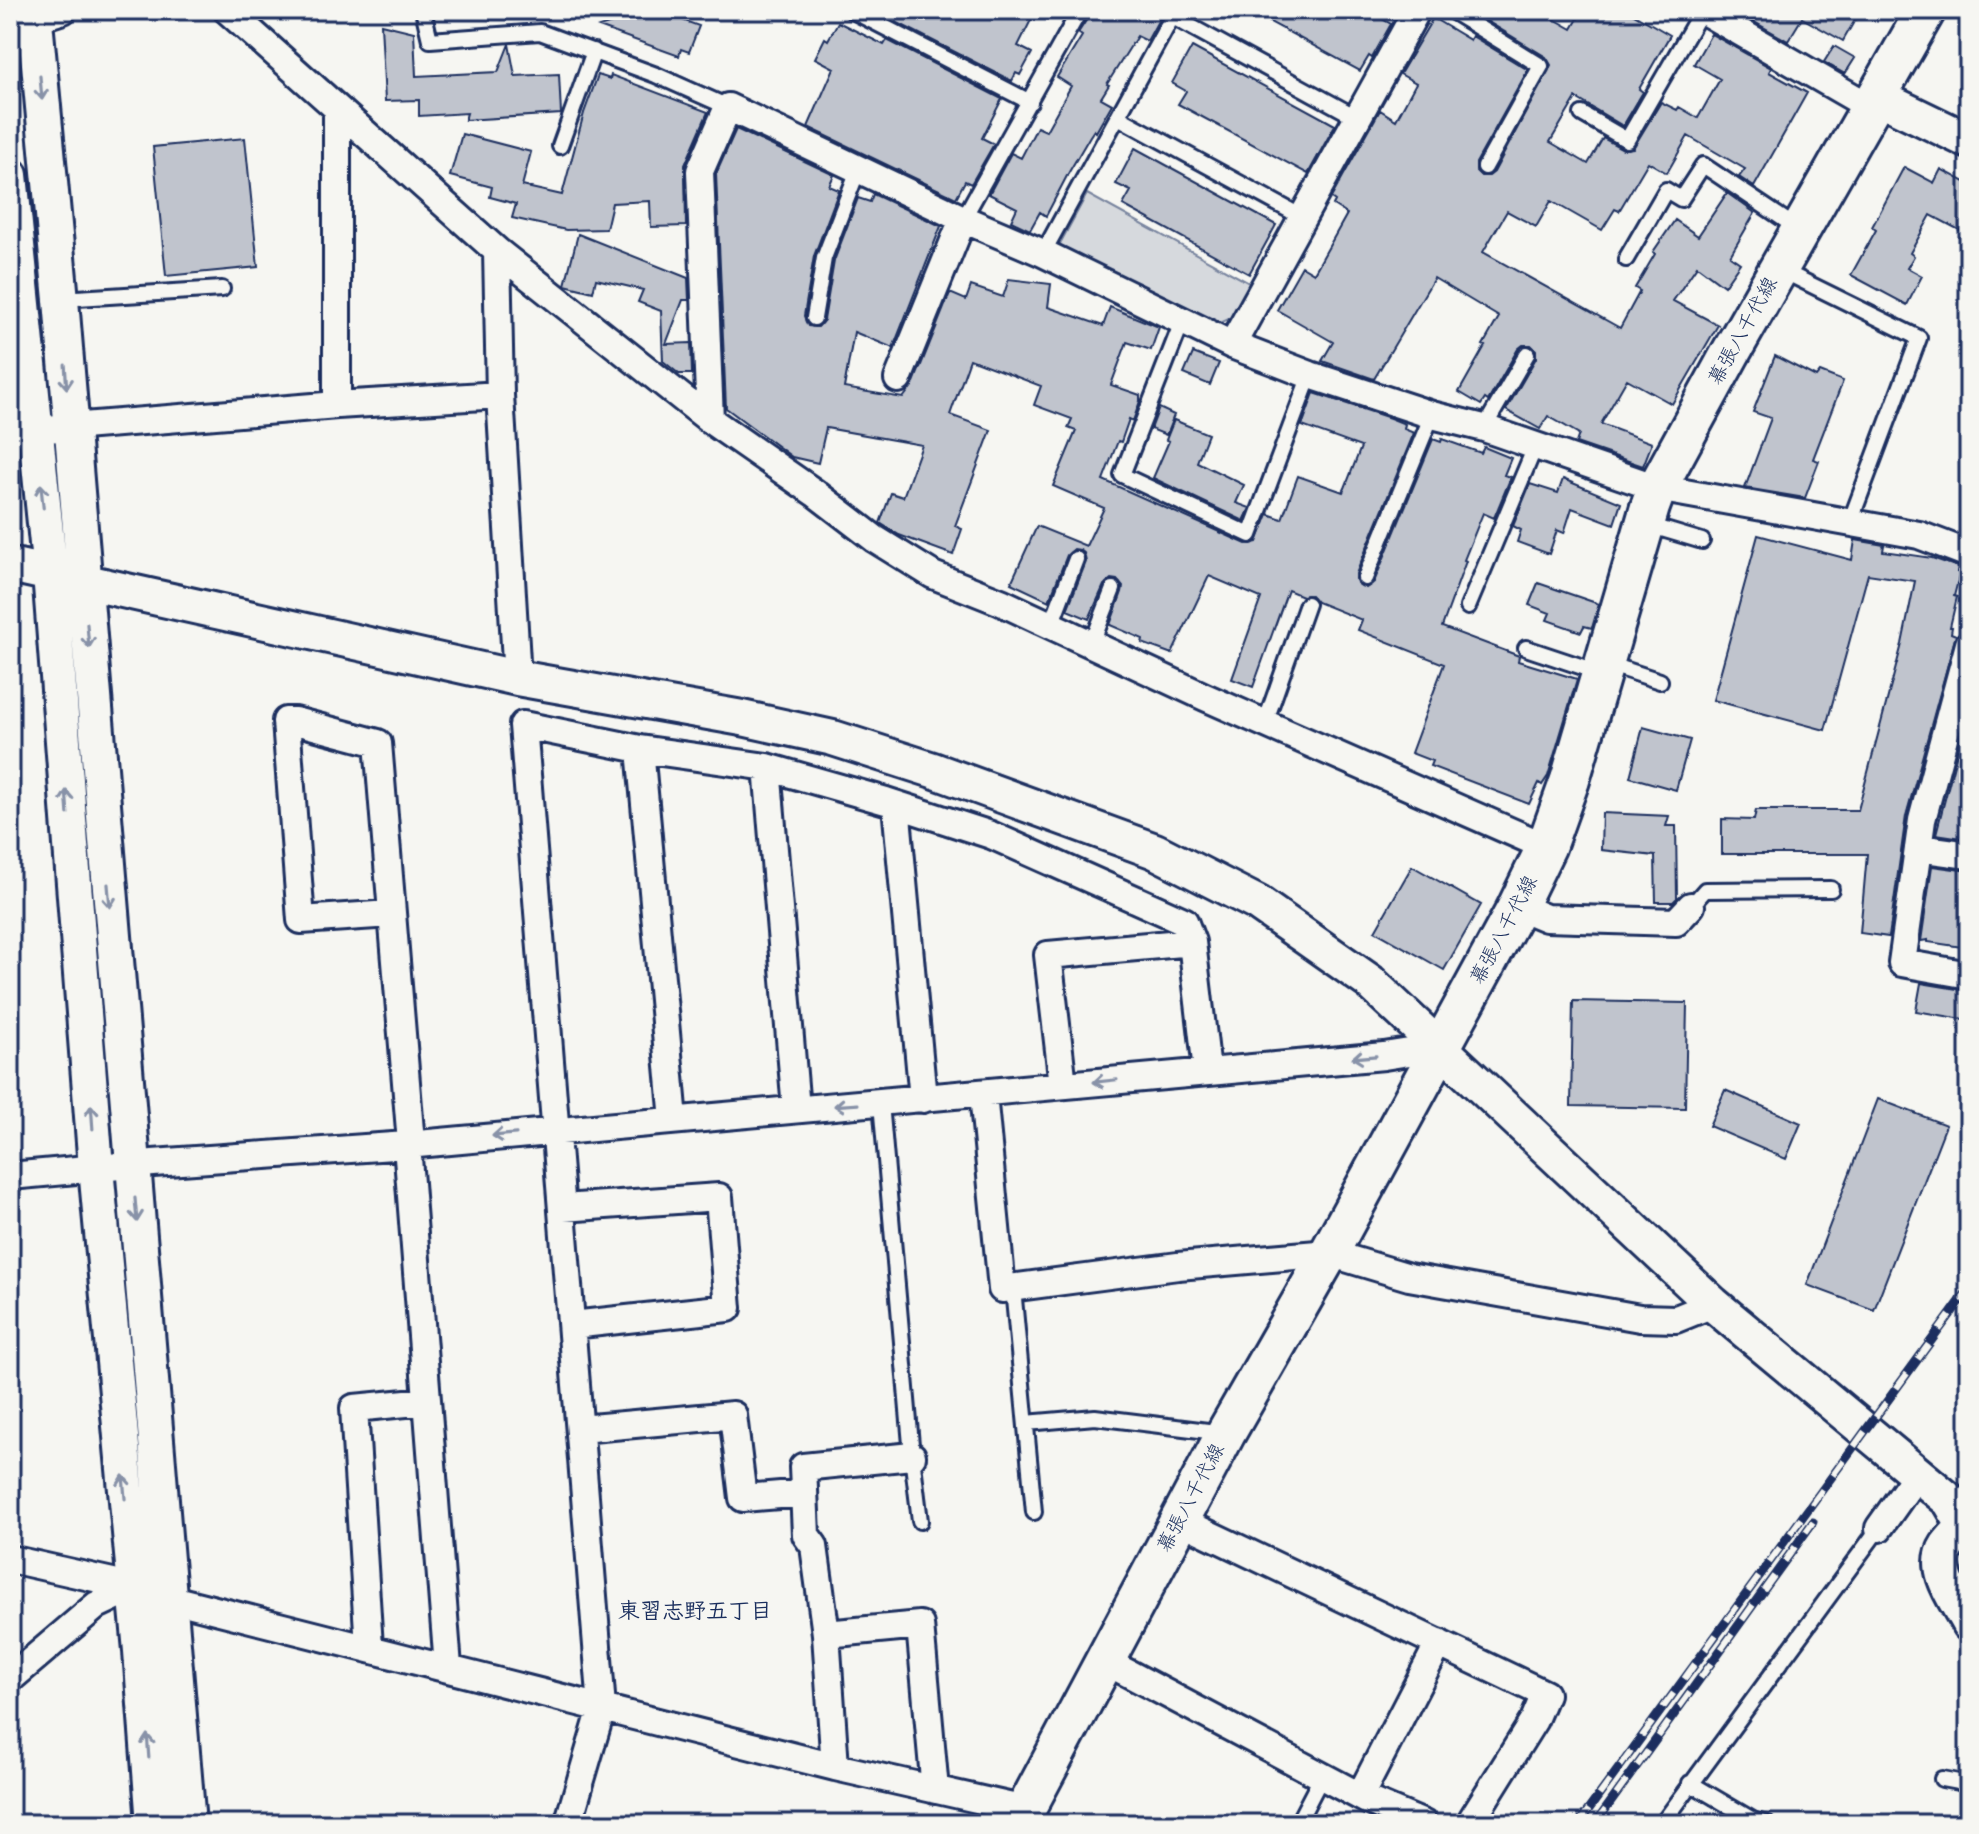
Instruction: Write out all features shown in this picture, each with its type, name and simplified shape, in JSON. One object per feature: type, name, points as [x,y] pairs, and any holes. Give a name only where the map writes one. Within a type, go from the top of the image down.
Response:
[{"type":"main road","name":"幕張八千代線","points":[[1022,1817],[1226,1433],[1329,1253],[1517,906],[1546,847],[1570,780],[1657,488],[1778,268],[1926,10]]},
{"type":"street","points":[[227,10],[497,251],[710,420],[875,539],[933,575],[1546,847]]},
{"type":"street","points":[[1702,10],[1873,101],[1969,141]]},
{"type":"street","points":[[1232,345],[1356,117],[1408,13]]},
{"type":"street","points":[[36,15],[188,1824]]},
{"type":"street","points":[[710,420],[700,171],[728,107],[963,219],[1043,253],[1182,322],[1310,375],[1432,415],[1484,428],[1657,488],[1919,535],[1969,554]]},
{"type":"street","points":[[337,110],[337,405]]},
{"type":"street","points":[[10,175],[22,431],[50,573],[96,1168],[154,1824]]},
{"type":"street","points":[[898,379],[963,219]]},
{"type":"street","points":[[497,251],[500,395],[517,678]]},
{"type":"street","points":[[22,431],[500,395]]},
{"type":"street","points":[[10,565],[517,678],[742,718],[833,738],[1043,808],[1155,851],[1257,903],[1370,982],[1713,1304],[1918,1473],[1963,1517],[1946,1548],[1942,1566],[1944,1576],[1969,1624]]},
{"type":"street","points":[[1969,644],[1922,820],[1902,963],[1969,975]]},
{"type":"street","points":[[391,914],[301,920],[286,721],[378,743],[409,1144],[427,1401],[448,1667]]},
{"type":"street","points":[[568,1824],[602,1708],[523,725],[640,749],[767,767],[896,805],[991,835],[1184,921],[1192,942],[1207,1071]]},
{"type":"street","points":[[640,749],[674,1120]]},
{"type":"street","points":[[767,767],[796,1109]]},
{"type":"street","points":[[896,805],[923,1099]]},
{"type":"street","points":[[1918,848],[1969,855]]},
{"type":"street","points":[[1517,906],[1546,918],[1676,922],[1691,906]]},
{"type":"street","points":[[1063,1085],[1048,955],[1192,942]]},
{"type":"street","points":[[10,1176],[983,1094],[1384,1056],[1441,1047]]},
{"type":"street","points":[[983,1094],[1002,1289],[1178,1266],[1329,1253],[1409,1277],[1640,1318],[1676,1319],[1713,1304]]},
{"type":"street","points":[[563,1208],[719,1197],[728,1308],[572,1325]]},
{"type":"street","points":[[369,1647],[354,1408],[427,1401]]},
{"type":"street","points":[[580,1429],[733,1415],[743,1498],[804,1493]]},
{"type":"street","points":[[835,1767],[826,1634],[814,1546],[806,1535],[803,1467],[912,1456]]},
{"type":"street","points":[[1879,1528],[1918,1473]]},
{"type":"street","points":[[1179,1520],[1545,1694],[1534,1720],[1469,1824]]},
{"type":"street","points":[[10,1559],[135,1587],[168,1598],[935,1790],[1022,1817]]},
{"type":"street","points":[[10,1679],[97,1605],[135,1587]]},
{"type":"street","points":[[826,1634],[920,1625],[935,1790]]},
{"type":"street","points":[[1360,1796],[1439,1643]]},
{"type":"street","points":[[1105,1661],[1360,1796],[1424,1824]]},
{"type":"lane","points":[[423,10],[430,40],[540,32],[656,75],[728,107]]},
{"type":"lane","points":[[851,10],[1030,102]]},
{"type":"lane","points":[[963,219],[1080,10]]},
{"type":"lane","points":[[1450,10],[1541,66],[1485,167]]},
{"type":"lane","points":[[1582,114],[1627,140],[1702,10]]},
{"type":"lane","points":[[1043,253],[1174,13],[1356,117]]},
{"type":"lane","points":[[560,146],[594,51]]},
{"type":"lane","points":[[1118,117],[1302,217]]},
{"type":"lane","points":[[1626,259],[1666,190],[1681,199],[1703,165],[1800,230]]},
{"type":"lane","points":[[814,318],[824,258],[858,170]]},
{"type":"lane","points":[[1778,268],[1919,338],[1850,522]]},
{"type":"lane","points":[[61,300],[222,289]]},
{"type":"lane","points":[[1182,322],[1122,475],[1250,535],[1310,375]]},
{"type":"lane","points":[[1484,428],[1527,354]]},
{"type":"lane","points":[[1365,578],[1432,415]]},
{"type":"lane","points":[[1468,607],[1535,447]]},
{"type":"lane","points":[[1645,524],[1702,541]]},
{"type":"lane","points":[[1051,625],[1076,559]]},
{"type":"lane","points":[[1092,643],[1113,589]]},
{"type":"lane","points":[[1265,723],[1307,604]]},
{"type":"lane","points":[[1526,648],[1660,681]]},
{"type":"lane","points":[[1691,906],[1705,890],[1831,889]]},
{"type":"lane","points":[[881,1103],[920,1521]]},
{"type":"lane","points":[[1013,1288],[1034,1512]]},
{"type":"lane","points":[[1026,1423],[1095,1417],[1226,1433]]},
{"type":"lane","points":[[1662,1824],[1879,1528]]},
{"type":"lane","points":[[1297,1824],[1322,1776]]},
{"type":"lane","points":[[1942,1779],[1969,1784]]},
{"type":"lane","points":[[1690,1783],[1753,1820],[1767,1824]]},
{"type":"shaded area","points":[[1087,194],[1251,284],[1233,317],[1214,326],[1056,251]]},
{"type":"building","points":[[636,10],[655,10],[699,26],[689,52],[681,49],[679,56],[599,27],[637,15]]},
{"type":"building","points":[[902,10],[1036,10],[1018,46],[1032,53],[1020,75],[1016,73],[1012,81],[896,22]]},
{"type":"building","points":[[1093,10],[1164,10],[1147,41],[1137,36],[1107,84],[1101,98],[1112,104],[1096,132],[1094,130],[1090,136],[1046,216],[1040,212],[1030,230],[1011,221],[1017,208],[989,194],[1011,153],[1021,158],[1037,127],[1046,131],[1071,86],[1057,77],[1082,36],[1078,33]]},
{"type":"building","points":[[1248,10],[1366,10],[1391,24],[1372,58],[1369,56],[1360,71]]},
{"type":"building","points":[[1487,10],[1527,10],[1539,17],[1542,12],[1572,29],[1583,10],[1627,10],[1670,35],[1639,89],[1643,92],[1623,126],[1576,98],[1550,142],[1588,164],[1603,138],[1623,149],[1633,148],[1661,102],[1677,110],[1679,107],[1698,118],[1720,79],[1694,64],[1711,34],[1771,68],[1769,72],[1807,93],[1754,187],[1739,177],[1745,169],[1688,136],[1667,173],[1648,162],[1619,211],[1615,209],[1602,230],[1551,201],[1536,227],[1507,211],[1483,252],[1620,328],[1640,291],[1635,288],[1655,254],[1653,252],[1675,220],[1698,236],[1727,193],[1755,213],[1730,256],[1740,263],[1724,286],[1697,266],[1673,301],[1718,325],[1672,404],[1627,379],[1601,424],[1652,443],[1643,466],[1576,443],[1579,434],[1548,416],[1540,429],[1506,410],[1536,358],[1536,350],[1531,345],[1518,349],[1488,401],[1485,399],[1481,405],[1459,392],[1499,317],[1434,278],[1374,379],[1322,361],[1333,342],[1277,310],[1302,266],[1314,273],[1347,214],[1333,205],[1335,201],[1331,198],[1380,110],[1396,120],[1416,83],[1400,74],[1433,18],[1470,40],[1472,36],[1528,70],[1476,163],[1476,171],[1481,176],[1494,172],[1551,65],[1546,57],[1482,18]]},
{"type":"building","points":[[1756,10],[1837,10],[1855,20],[1843,41],[1802,18],[1788,41],[1751,20]]},
{"type":"building","points":[[838,22],[884,45],[887,40],[1002,99],[982,138],[994,144],[971,184],[965,181],[956,198],[808,127],[834,68],[815,58]]},
{"type":"building","points":[[381,24],[414,32],[416,76],[498,72],[509,44],[515,76],[559,74],[561,114],[465,120],[467,113],[419,116],[419,100],[385,101]]},
{"type":"building","points":[[1834,46],[1855,58],[1845,74],[1824,62]]},
{"type":"building","points":[[1192,47],[1335,125],[1308,174],[1178,104],[1186,91],[1172,83]]},
{"type":"building","points":[[598,75],[610,79],[611,75],[708,112],[685,165],[686,226],[651,227],[650,201],[612,203],[606,229],[566,230],[512,218],[516,204],[490,197],[492,187],[450,176],[462,134],[531,152],[522,186],[562,195],[584,113]]},
{"type":"building","points":[[736,129],[834,175],[829,186],[839,190],[814,256],[804,316],[808,326],[818,327],[824,320],[834,261],[858,198],[870,202],[873,194],[941,226],[893,348],[854,332],[844,388],[903,398],[913,385],[950,293],[966,300],[971,286],[1003,297],[1009,279],[1051,284],[1048,307],[1103,326],[1110,307],[1159,327],[1151,350],[1127,342],[1111,385],[1140,395],[1140,401],[1133,421],[1129,419],[1121,442],[1118,441],[1103,480],[1246,544],[1257,542],[1268,514],[1282,519],[1298,476],[1343,492],[1345,488],[1361,447],[1302,426],[1314,393],[1405,424],[1404,429],[1414,433],[1356,574],[1357,583],[1366,588],[1374,582],[1433,439],[1441,442],[1442,439],[1481,453],[1484,447],[1511,458],[1504,475],[1511,477],[1494,518],[1483,513],[1442,627],[1519,656],[1518,661],[1577,679],[1548,776],[1542,785],[1539,783],[1529,804],[1430,766],[1432,761],[1411,753],[1444,664],[1358,630],[1362,620],[1317,602],[1311,595],[1302,596],[1288,590],[1253,687],[1232,679],[1261,598],[1209,576],[1172,654],[1142,643],[1143,639],[1110,625],[1123,587],[1117,580],[1111,579],[1104,585],[1089,619],[1067,610],[1086,562],[1080,550],[1074,549],[1067,555],[1049,601],[1011,583],[1037,526],[1086,546],[1104,508],[1053,486],[1076,431],[1068,428],[1072,419],[1034,405],[1041,386],[970,359],[950,415],[991,430],[955,526],[962,529],[953,555],[899,535],[880,523],[891,493],[903,497],[922,445],[826,428],[818,463],[792,457],[726,408],[716,174]]},
{"type":"building","points":[[245,138],[258,267],[166,276],[153,147]]},
{"type":"building","points":[[1135,148],[1276,225],[1249,274],[1123,205],[1131,191],[1116,184]]},
{"type":"building","points":[[1904,167],[1934,183],[1941,169],[1969,184],[1969,235],[1931,215],[1910,253],[1914,256],[1907,268],[1922,276],[1907,305],[1851,275],[1876,230],[1872,227]]},
{"type":"building","points":[[578,234],[688,278],[689,300],[683,300],[666,344],[691,343],[692,374],[679,374],[663,361],[661,311],[638,302],[643,290],[596,279],[593,292],[565,285]]},
{"type":"building","points":[[1193,353],[1219,363],[1210,385],[1184,374]]},
{"type":"building","points":[[1775,356],[1816,377],[1820,372],[1843,381],[1813,459],[1819,461],[1805,498],[1745,488],[1771,418],[1753,412]]},
{"type":"building","points":[[1159,408],[1174,415],[1166,435],[1151,429]]},
{"type":"building","points":[[1174,420],[1208,434],[1197,462],[1244,485],[1236,503],[1250,508],[1244,521],[1153,478],[1169,441],[1166,440]]},
{"type":"building","points":[[1563,479],[1621,503],[1614,524],[1572,508],[1564,533],[1557,530],[1549,554],[1517,542],[1521,530],[1513,526],[1530,484],[1558,493]]},
{"type":"building","points":[[1758,535],[1852,560],[1855,540],[1884,545],[1883,551],[1932,558],[1958,567],[1957,572],[1960,573],[1950,627],[1951,633],[1956,635],[1906,816],[1889,937],[1860,933],[1867,854],[1722,854],[1722,819],[1754,820],[1756,810],[1858,810],[1902,644],[1915,581],[1868,574],[1825,730],[1713,700]]},
{"type":"building","points":[[1538,583],[1599,604],[1592,628],[1584,626],[1581,632],[1547,620],[1550,613],[1529,605]]},
{"type":"building","points":[[1969,706],[1969,839],[1936,834]]},
{"type":"building","points":[[1643,727],[1690,740],[1676,790],[1630,777]]},
{"type":"building","points":[[1602,813],[1669,816],[1666,826],[1676,826],[1677,898],[1673,902],[1656,902],[1655,856],[1601,850]]},
{"type":"building","points":[[1412,866],[1481,905],[1444,970],[1375,931]]},
{"type":"building","points":[[1932,866],[1969,871],[1969,948],[1921,941]]},
{"type":"building","points":[[1921,983],[1969,991],[1969,1020],[1916,1011]]},
{"type":"building","points":[[1573,1001],[1687,1003],[1685,1108],[1571,1106]]},
{"type":"building","points":[[1725,1090],[1801,1123],[1786,1159],[1709,1126]]},
{"type":"building","points":[[1878,1099],[1946,1125],[1874,1310],[1807,1285]]},
{"type":"railway","points":[[1578,1824],[1969,1289]]},
{"type":"railway","points":[[1595,1824],[1813,1522]]},
{"type":"district","name":"東習志野五丁目","points":[[695,1611]]}]
